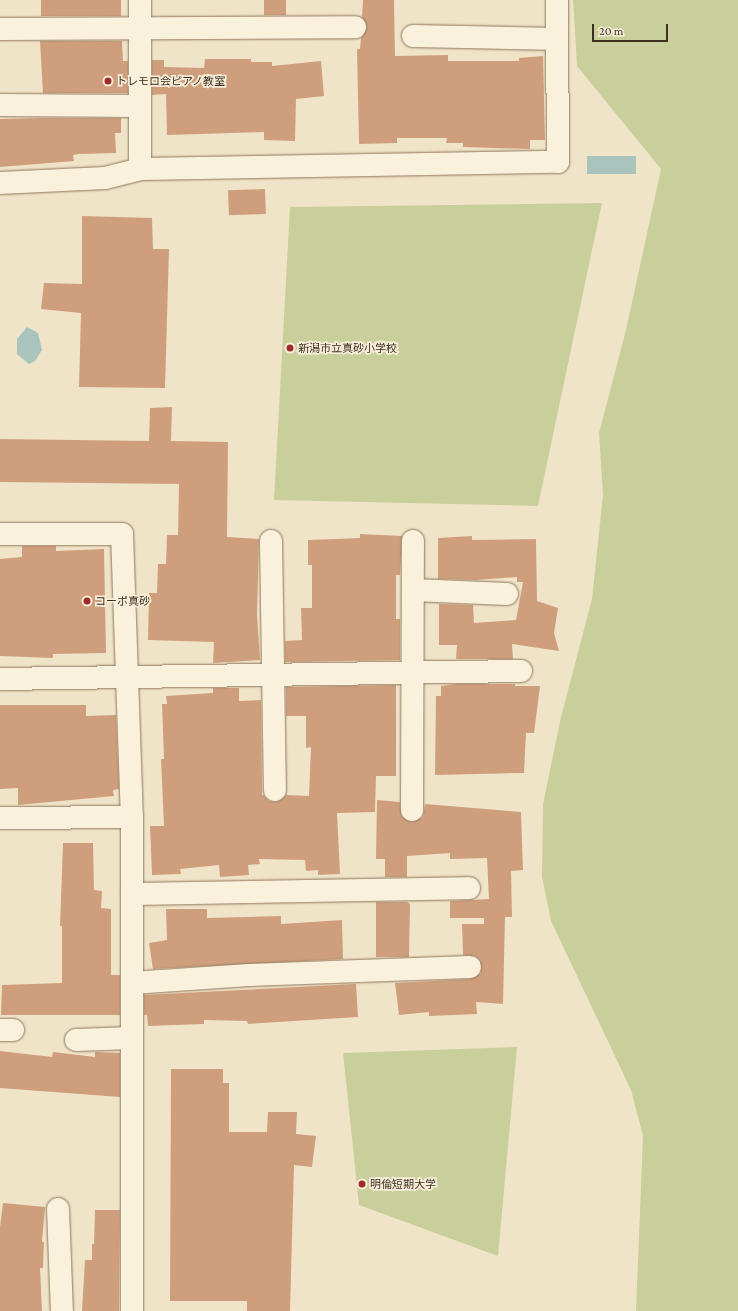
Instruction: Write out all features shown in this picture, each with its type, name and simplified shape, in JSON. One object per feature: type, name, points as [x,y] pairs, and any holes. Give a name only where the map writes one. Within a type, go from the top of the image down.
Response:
[{"type":"street","points":[[140,0],[140,169]]},
{"type":"street","points":[[0,183],[105,178],[140,169],[558,162],[557,0]]},
{"type":"street","points":[[0,29],[355,28]]},
{"type":"street","points":[[413,36],[557,39]]},
{"type":"street","points":[[0,105],[140,106]]},
{"type":"street","points":[[0,534],[122,534],[132,817],[132,1311]]},
{"type":"street","points":[[271,541],[275,790]]},
{"type":"street","points":[[412,810],[413,541]]},
{"type":"street","points":[[413,590],[507,594]]},
{"type":"street","points":[[0,679],[521,671]]},
{"type":"street","points":[[0,818],[132,817]]},
{"type":"street","points":[[132,894],[470,888]]},
{"type":"street","points":[[132,983],[249,975],[470,967]]},
{"type":"street","points":[[76,1040],[132,1038]]},
{"type":"street","points":[[58,1209],[62,1311]]},
{"type":"green space","points":[[573,0],[738,0],[738,1311],[636,1311],[643,1136],[631,1090],[551,921],[542,877],[543,804],[561,717],[592,599],[603,495],[599,433],[626,330],[661,169],[577,66]]},
{"type":"green space","points":[[602,203],[538,506],[274,500],[290,207]]},
{"type":"green space","points":[[517,1047],[498,1256],[359,1205],[343,1053]]},
{"type":"water","points":[[587,156],[636,156],[636,174],[587,174]]},
{"type":"water","points":[[27,327],[38,333],[42,350],[35,361],[29,364],[17,354],[17,339]]},
{"type":"building","points":[[41,0],[121,0],[121,16],[41,16]]},
{"type":"building","points":[[264,0],[286,0],[286,15],[264,15]]},
{"type":"building","points":[[363,0],[394,0],[395,56],[448,55],[448,61],[519,61],[519,58],[543,56],[545,140],[530,140],[530,149],[463,147],[463,143],[446,143],[447,138],[397,138],[397,143],[359,144],[357,49],[360,49],[361,38],[367,27],[362,17]]},
{"type":"building","points":[[40,41],[122,41],[123,61],[128,61],[128,93],[43,93]]},
{"type":"building","points":[[205,59],[251,59],[251,62],[272,62],[272,66],[321,61],[324,96],[296,99],[295,141],[264,140],[264,132],[167,135],[166,94],[152,95],[152,60],[164,60],[164,67],[204,68]]},
{"type":"building","points":[[121,118],[121,133],[115,133],[116,153],[79,154],[73,155],[74,161],[0,167],[0,119]]},
{"type":"building","points":[[265,189],[266,214],[229,215],[228,190]]},
{"type":"building","points":[[82,216],[152,218],[153,249],[169,249],[165,388],[79,387],[81,313],[41,309],[44,283],[82,284]]},
{"type":"building","points":[[172,407],[171,441],[228,442],[227,537],[259,539],[257,614],[260,660],[213,663],[214,642],[148,640],[149,593],[157,593],[158,564],[166,564],[167,535],[178,535],[179,484],[0,482],[0,439],[149,441],[150,408]]},
{"type":"building","points":[[360,534],[402,536],[400,575],[396,575],[396,619],[400,619],[400,660],[285,662],[285,641],[302,640],[301,608],[312,608],[312,565],[308,565],[308,540],[360,538]]},
{"type":"building","points":[[472,536],[472,540],[536,539],[537,601],[558,608],[554,633],[559,651],[512,644],[513,659],[456,659],[457,645],[439,645],[439,604],[473,605],[474,623],[516,620],[523,582],[517,582],[517,577],[476,580],[438,579],[438,538]]},
{"type":"building","points":[[22,546],[56,546],[56,551],[104,549],[106,653],[53,654],[53,658],[0,656],[0,559],[22,557]]},
{"type":"building","points":[[456,684],[515,684],[515,686],[540,686],[534,733],[526,733],[524,773],[435,775],[436,696],[441,696],[441,686]]},
{"type":"building","points":[[396,685],[396,776],[376,776],[375,812],[337,813],[340,874],[318,875],[318,870],[306,871],[305,860],[259,859],[260,864],[248,865],[249,875],[220,877],[219,865],[180,869],[181,874],[152,875],[150,826],[164,826],[161,759],[164,759],[162,704],[167,704],[166,696],[213,693],[213,688],[239,688],[239,701],[261,700],[262,794],[269,801],[276,802],[286,795],[309,796],[311,747],[306,748],[306,716],[286,716],[286,687]]},
{"type":"building","points":[[0,705],[86,705],[86,716],[116,715],[119,789],[113,790],[114,796],[18,805],[18,788],[0,789]]},
{"type":"building","points":[[377,800],[400,802],[401,816],[412,822],[423,817],[425,804],[521,812],[523,870],[511,871],[512,917],[505,917],[503,1004],[476,1002],[477,1014],[429,1016],[429,1012],[399,1015],[395,983],[470,979],[481,973],[480,960],[475,956],[463,955],[462,924],[484,924],[484,918],[450,918],[450,901],[489,899],[487,858],[450,859],[450,853],[407,856],[407,877],[385,877],[385,859],[376,859]]},
{"type":"building","points":[[63,843],[93,843],[94,890],[102,891],[101,908],[111,909],[111,975],[120,975],[120,1015],[1,1015],[2,985],[62,983],[62,926],[60,926]]},
{"type":"building","points":[[376,902],[407,902],[410,904],[409,957],[376,957]]},
{"type":"building","points":[[166,909],[207,909],[207,918],[281,916],[281,924],[342,920],[343,959],[153,969],[149,943],[167,940]]},
{"type":"building","points":[[356,984],[358,1017],[248,1024],[247,1021],[204,1020],[204,1024],[148,1026],[147,1015],[144,1015],[144,995]]},
{"type":"building","points":[[0,1051],[52,1057],[53,1052],[95,1057],[95,1052],[120,1053],[120,1097],[0,1088]]},
{"type":"building","points":[[171,1069],[223,1069],[223,1083],[229,1083],[229,1132],[267,1132],[268,1112],[297,1112],[296,1134],[316,1136],[312,1167],[294,1165],[290,1311],[247,1311],[247,1301],[170,1301]]},
{"type":"building","points":[[3,1203],[45,1207],[42,1242],[44,1242],[43,1268],[40,1268],[42,1311],[0,1311],[0,1227]]},
{"type":"building","points":[[95,1210],[120,1210],[119,1311],[82,1311],[85,1260],[92,1260]]},
{"type":"place","name":"トレモロ会ピアノ教室","points":[[108,81]]},
{"type":"place","name":"新潟市立真砂小学校","points":[[290,348]]},
{"type":"place","name":"コーポ真砂","points":[[87,601]]},
{"type":"place","name":"明倫短期大学","points":[[362,1184]]}]
